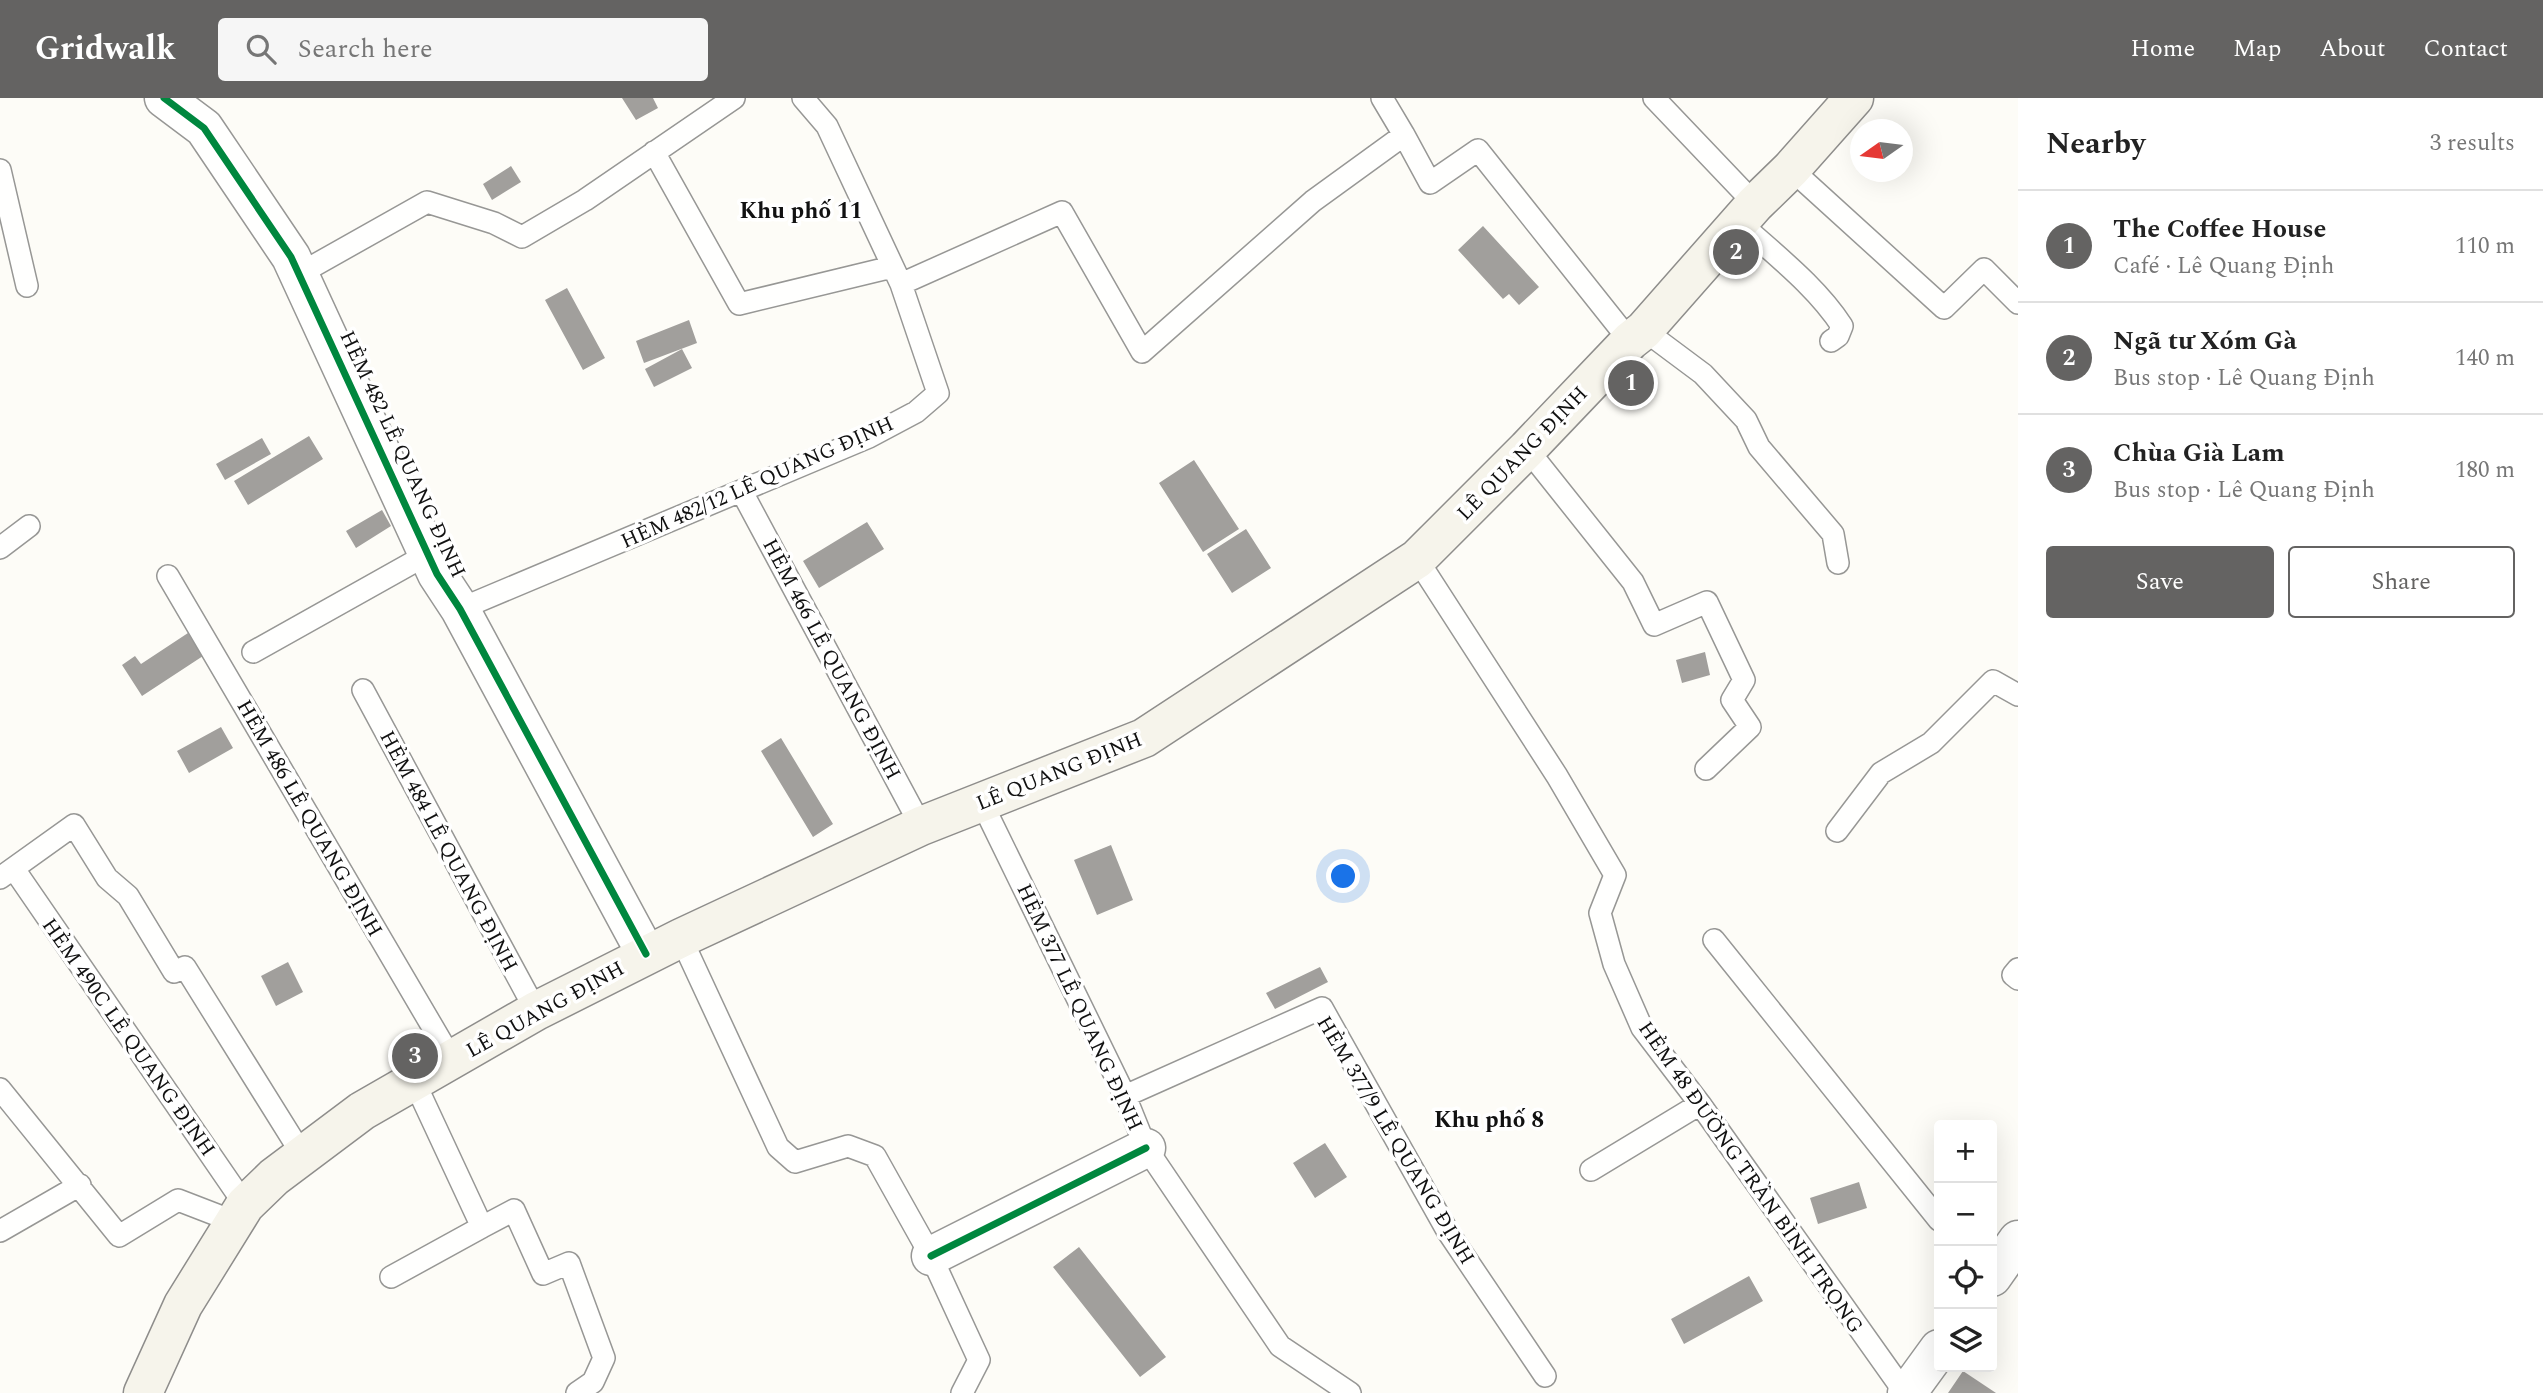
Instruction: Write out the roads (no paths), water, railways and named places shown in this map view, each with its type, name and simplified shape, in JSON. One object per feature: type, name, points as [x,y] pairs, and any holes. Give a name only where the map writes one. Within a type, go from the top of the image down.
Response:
[{"type":"main road","name":"LÊ QUANG ĐỊNH","points":[[143,1393],[183,1305],[240,1214],[274,1177],[362,1111],[536,1011],[646,954],[921,826],[1144,738],[1418,559],[1637,335],[1854,98]]},
{"type":"street","name":"HẺM 482 LÊ QUANG ĐỊNH","points":[[164,98],[204,128],[291,257],[437,574],[460,609],[646,954]]},
{"type":"street","points":[[931,1256],[1146,1148]]},
{"type":"street","points":[[1997,1270],[2018,1240]]},
{"type":"street","points":[[1906,1393],[1934,1356]]},
{"type":"lane","points":[[299,274],[427,202],[494,223],[522,237],[585,200],[734,98]]},
{"type":"lane","name":"HẺM 482/12 LÊ QUANG ĐỊNH","points":[[460,609],[869,437],[916,412],[937,393],[897,275],[827,127],[803,98]]},
{"type":"lane","points":[[1382,98],[1430,183],[1478,150],[1637,335],[1703,374],[1746,420],[1759,447],[1833,534],[1838,563]]},
{"type":"lane","points":[[1654,98],[1802,281],[1835,315],[1842,326],[1838,336],[1831,341]]},
{"type":"lane","points":[[654,152],[739,304],[897,275],[1062,212],[1142,352],[1313,201],[1404,135]]},
{"type":"lane","points":[[1791,169],[1944,307],[1984,270],[2018,303]]},
{"type":"lane","points":[[0,170],[27,286]]},
{"type":"lane","points":[[1527,449],[1633,582],[1654,625],[1707,602],[1744,680],[1732,700],[1750,727],[1706,769]]},
{"type":"lane","name":"HẺM 466 LÊ QUANG ĐỊNH","points":[[742,492],[921,826]]},
{"type":"lane","points":[[0,548],[29,526]]},
{"type":"lane","points":[[253,652],[428,554]]},
{"type":"lane","name":"HẺM 48 ĐƯỜNG TRẦN BÌNH TRỌNG","points":[[1418,559],[1557,776],[1615,875],[1600,912],[1614,964],[1642,1028],[1700,1104],[1906,1393]]},
{"type":"lane","name":"HẺM 486 LÊ QUANG ĐỊNH","points":[[169,576],[452,1060]]},
{"type":"lane","points":[[1837,831],[1881,773],[1931,743],[1993,681],[2018,695]]},
{"type":"lane","name":"HẺM 484 LÊ QUANG ĐỊNH","points":[[363,690],[536,1011]]},
{"type":"lane","name":"HẺM 377 LÊ QUANG ĐỊNH","points":[[982,803],[1125,1096],[1146,1148],[1280,1346],[1350,1393]]},
{"type":"lane","points":[[7,873],[74,825],[107,878],[128,896],[174,972],[185,967],[303,1156]]},
{"type":"lane","name":"HẺM 490C LÊ QUANG ĐỊNH","points":[[7,873],[240,1214]]},
{"type":"lane","points":[[681,938],[778,1147],[796,1162],[848,1146],[875,1156],[931,1256],[979,1360],[962,1393]]},
{"type":"lane","points":[[1714,940],[1934,1214]]},
{"type":"lane","points":[[2018,969],[2013,975],[2018,979]]},
{"type":"lane","name":"HẺM 377/9 LÊ QUANG ĐỊNH","points":[[1125,1096],[1322,1008],[1448,1232],[1545,1376]]},
{"type":"lane","points":[[414,1081],[482,1227]]},
{"type":"lane","points":[[0,1089],[119,1236],[178,1200],[240,1214]]},
{"type":"lane","points":[[1591,1170],[1700,1104]]},
{"type":"lane","points":[[0,1231],[80,1185]]},
{"type":"lane","points":[[391,1277],[514,1210],[542,1274],[569,1263],[604,1358],[593,1381],[577,1393]]},
{"type":"place","name":"Ngã tư Xóm Gà","points":[[1736,252]]},
{"type":"place","name":"The Coffee House","points":[[1631,383]]},
{"type":"place","name":"Chùa Già Lam","points":[[415,1056]]},
{"type":"district","name":"Khu phố 11","points":[[801,210]]},
{"type":"district","name":"Khu phố 8","points":[[1489,1119]]}]
